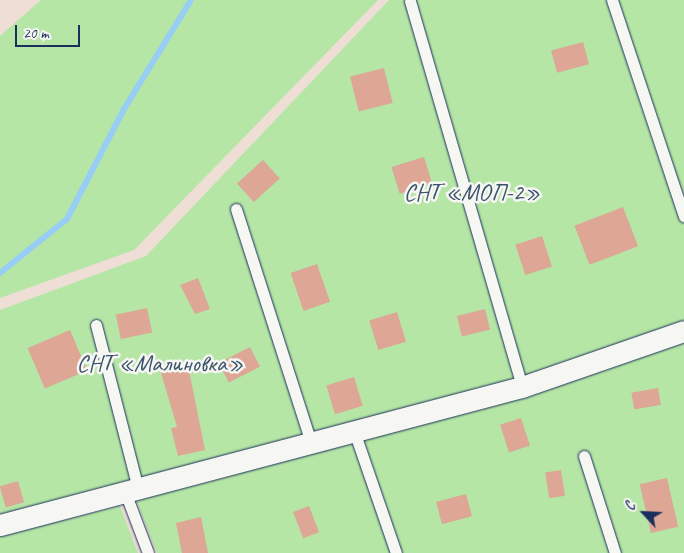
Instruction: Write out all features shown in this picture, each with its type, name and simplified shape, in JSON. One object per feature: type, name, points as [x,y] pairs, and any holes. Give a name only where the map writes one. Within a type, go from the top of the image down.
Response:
[{"type":"street","points":[[0,525],[522,388],[684,331]]},
{"type":"lane","points":[[612,0],[684,216]]},
{"type":"lane","points":[[410,1],[522,388]]},
{"type":"lane","points":[[236,209],[311,442]]},
{"type":"lane","points":[[96,325],[131,490],[148,553]]},
{"type":"lane","points":[[354,431],[396,553]]},
{"type":"lane","points":[[584,456],[615,553]]},
{"type":"green space","points":[[41,0],[378,0],[134,250],[0,298],[0,36]]},
{"type":"green space","name":"СНТ «МОП-2»","points":[[389,0],[684,0],[684,323],[537,375],[0,516],[0,310],[146,256]]},
{"type":"green space","points":[[684,341],[684,553],[157,553],[136,500],[561,384]]},
{"type":"green space","points":[[120,506],[138,553],[0,553],[0,536]]},
{"type":"building","points":[[583,42],[589,64],[557,73],[551,51]]},
{"type":"building","points":[[384,68],[393,103],[359,111],[350,76]]},
{"type":"building","points":[[424,157],[432,184],[400,194],[391,167]]},
{"type":"building","points":[[263,160],[280,179],[254,202],[237,183]]},
{"type":"building","points":[[623,207],[638,246],[590,265],[574,226]]},
{"type":"building","points":[[542,236],[552,266],[525,275],[515,245]]},
{"type":"building","points":[[317,264],[330,302],[304,311],[291,273]]},
{"type":"building","points":[[198,278],[210,309],[195,314],[180,285]]},
{"type":"building","points":[[147,308],[152,332],[121,339],[116,315]]},
{"type":"building","points":[[485,309],[490,329],[462,336],[457,316]]},
{"type":"building","points":[[397,312],[406,342],[378,350],[369,320]]},
{"type":"building","points":[[70,330],[87,371],[45,388],[28,348]]},
{"type":"building","points":[[250,347],[260,367],[229,382],[219,363]]},
{"type":"building","points":[[188,365],[205,450],[178,456],[171,428],[177,427],[161,373]]},
{"type":"building","points":[[354,377],[363,406],[335,414],[326,385]]},
{"type":"building","points":[[658,388],[661,405],[634,409],[631,393]]},
{"type":"building","points":[[521,418],[530,446],[509,452],[500,425]]},
{"type":"building","points":[[561,470],[565,496],[549,498],[545,473]]},
{"type":"building","points":[[667,478],[678,527],[651,533],[640,484]]},
{"type":"building","points":[[18,481],[24,502],[6,507],[0,486]]},
{"type":"building","points":[[466,494],[472,516],[442,524],[436,502]]},
{"type":"building","points":[[309,506],[319,532],[303,538],[293,512]]},
{"type":"building","points":[[201,517],[208,553],[182,553],[176,523]]},
{"type":"waterway","points":[[0,273],[67,219],[124,109],[191,0]]},
{"type":"park label","name":"СНТ «Малиновка»","points":[[160,364]]}]
